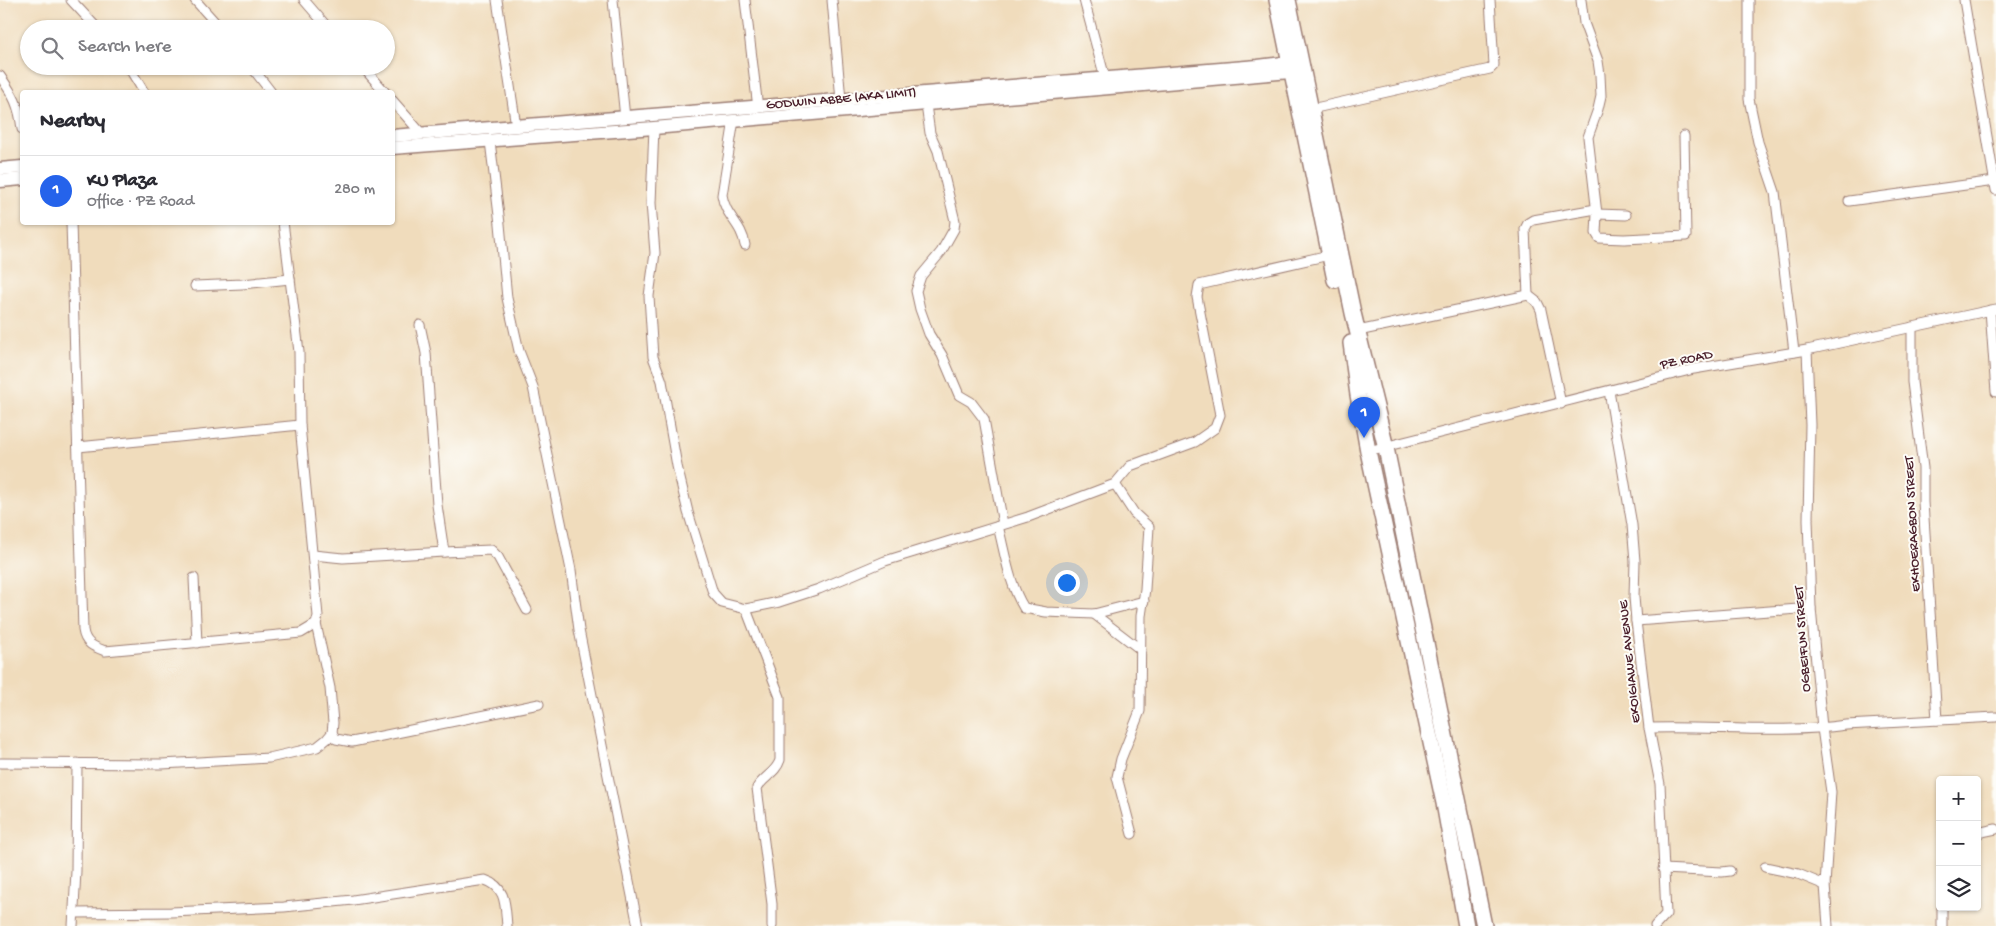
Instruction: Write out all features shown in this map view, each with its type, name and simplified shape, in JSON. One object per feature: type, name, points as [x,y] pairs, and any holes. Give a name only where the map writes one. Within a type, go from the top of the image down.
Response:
[{"type":"highway","points":[[1277,0],[1311,109],[1321,166],[1386,448],[1484,926]]},
{"type":"highway","points":[[1288,0],[1297,66],[1329,255],[1353,351],[1358,395],[1368,451],[1444,803],[1466,926]]},
{"type":"street","points":[[71,0],[90,20]]},
{"type":"street","points":[[195,0],[212,20]]},
{"type":"street","points":[[304,0],[321,20]]},
{"type":"street","points":[[497,0],[516,126]]},
{"type":"street","points":[[614,0],[625,118]]},
{"type":"street","points":[[745,0],[758,108]]},
{"type":"street","points":[[832,0],[841,100]]},
{"type":"street","points":[[1084,0],[1105,78]]},
{"type":"street","points":[[1311,109],[1490,69],[1494,65],[1490,0]]},
{"type":"street","points":[[1581,0],[1584,23],[1598,61],[1600,75],[1598,109],[1588,137],[1596,212],[1596,233],[1601,239],[1686,236],[1684,136]]},
{"type":"street","points":[[1749,0],[1749,99],[1758,142],[1775,192],[1794,352]]},
{"type":"street","points":[[1849,201],[1995,186],[1964,0]]},
{"type":"street","name":"GODWIN ABBE (AKA LIMIT)","points":[[396,142],[421,133],[758,108],[1105,78],[1297,66]]},
{"type":"street","name":"GODWIN ABBE (AKA LIMIT)","points":[[396,142],[490,141],[654,128],[1110,89],[1258,74],[1297,66]]},
{"type":"street","points":[[134,75],[143,90]]},
{"type":"street","points":[[258,75],[269,90]]},
{"type":"street","points":[[370,75],[384,90]]},
{"type":"street","points":[[0,76],[14,96],[20,115]]},
{"type":"street","points":[[395,103],[421,133]]},
{"type":"street","points":[[926,105],[930,133],[940,160],[955,221],[954,229],[941,252],[921,276],[916,291],[929,334],[942,354],[959,394],[971,402],[984,419],[1000,525],[1017,597],[1024,608],[1046,612],[1094,614],[1144,601]]},
{"type":"street","points":[[734,120],[722,195],[724,207],[743,234],[745,245]]},
{"type":"street","points":[[654,128],[651,203],[655,253],[649,296],[653,357],[662,381],[676,466],[713,593],[722,603],[746,609],[780,602],[819,589],[885,561],[1000,525],[1115,484],[1130,466],[1195,442],[1215,428],[1220,415],[1198,297],[1199,285],[1329,255]]},
{"type":"street","points":[[490,141],[507,298],[519,351],[533,387],[571,570],[580,630],[638,926]]},
{"type":"street","points":[[0,169],[20,167]]},
{"type":"street","points":[[0,181],[20,179]]},
{"type":"street","points":[[1561,404],[1541,310],[1537,302],[1528,295],[1525,229],[1528,223],[1533,220],[1596,212],[1626,215]]},
{"type":"street","points":[[71,225],[82,616],[84,636],[87,643],[95,648],[106,651],[301,634],[316,624]]},
{"type":"street","points":[[283,225],[299,352],[300,425],[318,616],[316,624],[330,688],[332,733],[336,739],[352,742],[540,704]]},
{"type":"street","points":[[195,286],[290,279]]},
{"type":"street","points":[[1358,331],[1528,295]]},
{"type":"street","points":[[1993,310],[1996,392]]},
{"type":"street","name":"PZ ROAD","points":[[1368,451],[1694,369],[1807,350],[1993,310]]},
{"type":"street","points":[[420,325],[426,353],[437,505],[444,552]]},
{"type":"street","name":"EKHOERAGBON STREET","points":[[1912,327],[1912,382],[1923,468],[1923,502],[1937,720]]},
{"type":"street","name":"OGBEIFUN STREET","points":[[1807,350],[1810,425],[1808,519],[1811,608],[1822,728],[1831,792],[1826,885],[1828,926]]},
{"type":"street","name":"EKOIGIAWE AVENUE","points":[[1609,391],[1632,525],[1636,621],[1649,728],[1660,784],[1666,914],[1654,926]]},
{"type":"street","points":[[78,447],[300,425]]},
{"type":"street","points":[[1115,484],[1134,513],[1149,527],[1141,650],[1140,711],[1121,759],[1118,777],[1132,834]]},
{"type":"street","points":[[313,555],[343,558],[492,550],[498,557],[527,610]]},
{"type":"street","points":[[194,578],[198,643]]},
{"type":"street","points":[[1636,621],[1811,608]]},
{"type":"street","points":[[746,609],[780,697],[780,760],[777,768],[760,782],[757,788],[772,904],[772,926]]},
{"type":"street","points":[[1094,614],[1141,650]]},
{"type":"street","points":[[1649,728],[1822,728],[1996,717]]},
{"type":"street","points":[[0,763],[162,764],[269,758],[317,747],[332,733]]},
{"type":"street","points":[[73,926],[77,763]]},
{"type":"street","points":[[1981,832],[1996,829]]},
{"type":"street","points":[[1765,867],[1798,874],[1826,885]]},
{"type":"street","points":[[1663,869],[1730,871]]},
{"type":"street","points":[[74,913],[172,912],[284,907],[353,900],[485,880],[496,883],[503,894],[507,926]]},
{"type":"street","points":[[1942,911],[1942,926]]},
{"type":"place","name":"KU Plaza","points":[[1364,438]]}]
